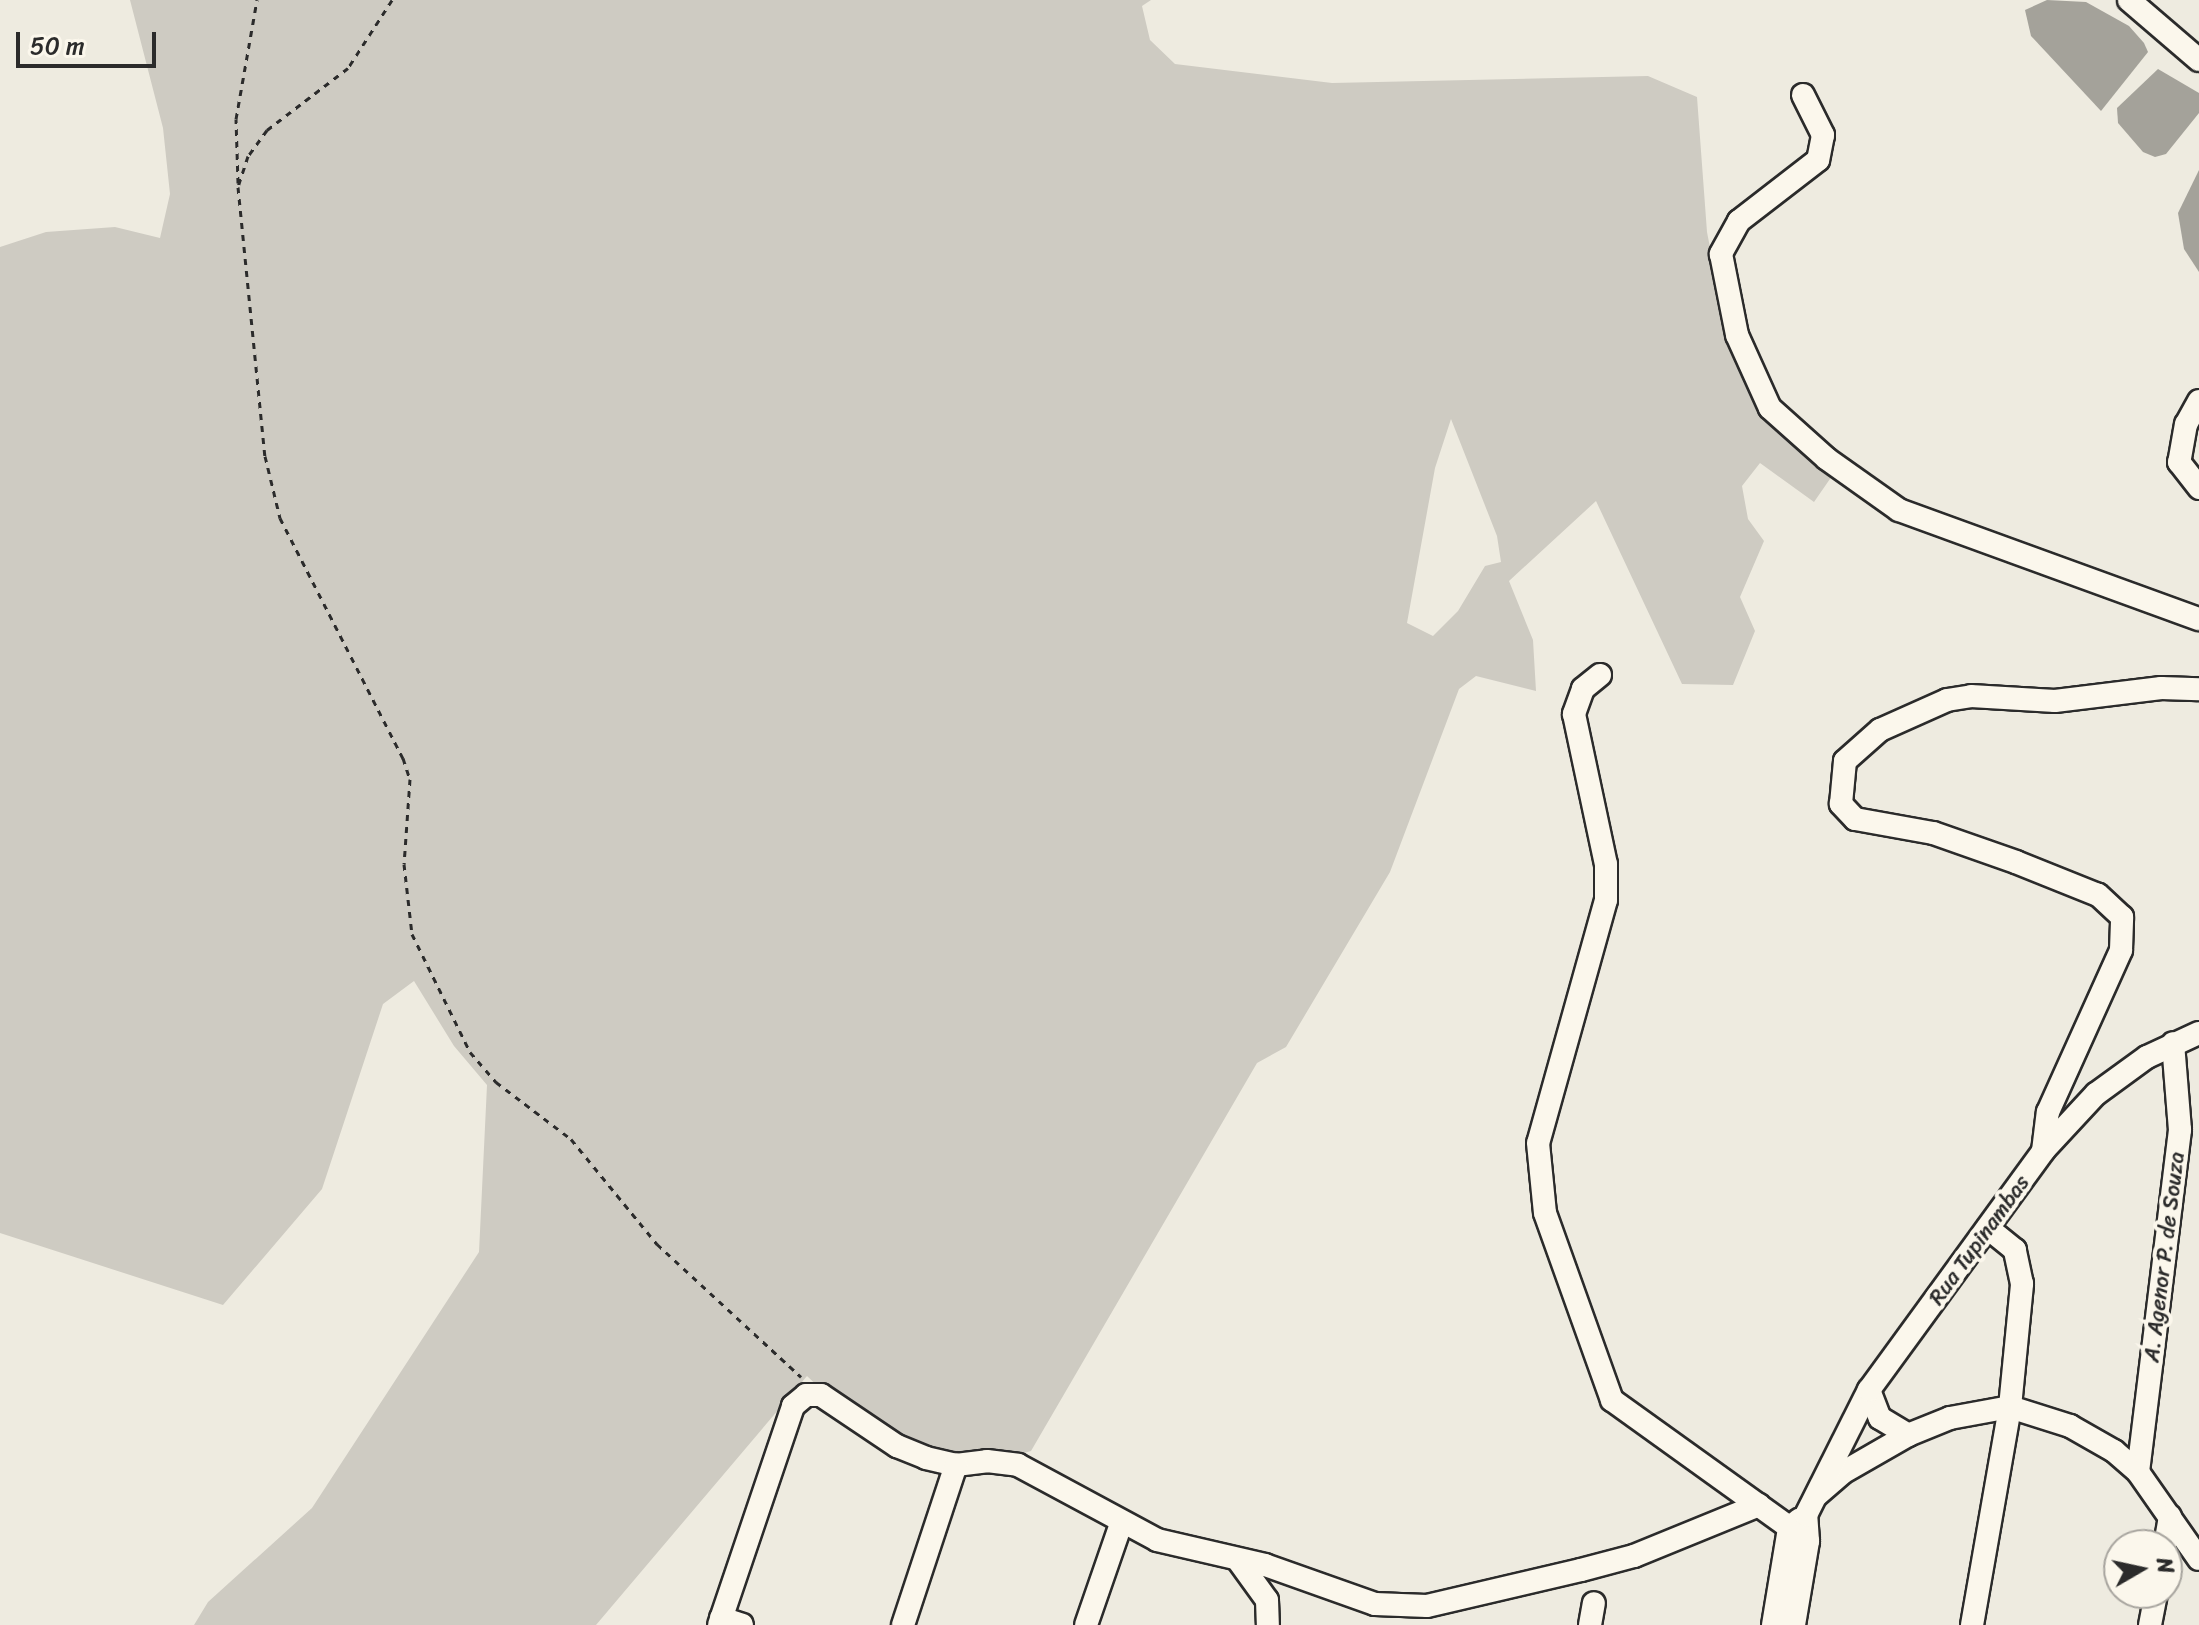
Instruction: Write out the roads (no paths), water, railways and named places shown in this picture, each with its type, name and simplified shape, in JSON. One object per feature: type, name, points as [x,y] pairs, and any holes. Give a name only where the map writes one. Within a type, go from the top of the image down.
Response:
[{"type":"street","points":[[2129,0],[2199,60]]},
{"type":"street","points":[[1803,95],[1823,135],[1818,160],[1739,221],[1721,254],[1737,335],[1770,408],[1827,459],[1899,510],[2199,619]]},
{"type":"street","points":[[2199,401],[2186,424],[2179,462],[2199,488]]},
{"type":"street","points":[[1600,675],[1583,689],[1574,714],[1606,864],[1606,900],[1538,1143],[1545,1213],[1612,1400],[1759,1505],[1803,1514]]},
{"type":"street","points":[[2043,1151],[2048,1112],[2121,950],[2122,917],[2098,895],[2001,856],[1933,833],[1855,819],[1841,804],[1845,761],[1880,730],[1947,700],[1971,696],[2055,701],[2199,689]]},
{"type":"street","name":"Rua Tupinambas","points":[[1773,1625],[1803,1514],[1869,1390],[2043,1151],[2107,1085],[2173,1043],[2199,1033]]},
{"type":"street","name":"A. Agenor P. de Souza","points":[[2138,1472],[2180,1130],[2173,1043]]},
{"type":"street","points":[[1972,1625],[2010,1407],[2020,1266],[2009,1242],[1988,1228]]},
{"type":"street","points":[[1869,1390],[1880,1418],[1908,1435]]},
{"type":"street","points":[[728,1623],[793,1406],[806,1395],[821,1395],[897,1446],[956,1465],[987,1461],[1035,1472],[1121,1524],[1157,1540],[1238,1560],[1375,1604],[1427,1606],[1634,1556],[1759,1505]]},
{"type":"street","points":[[1803,1514],[1842,1473],[1908,1435],[1950,1418],[2010,1407],[2095,1438],[2138,1472],[2199,1558]]},
{"type":"street","points":[[903,1625],[956,1465]]},
{"type":"street","points":[[1794,1625],[1808,1541],[1803,1514]]},
{"type":"street","points":[[2168,1529],[2170,1516]]},
{"type":"street","points":[[1086,1625],[1121,1524]]},
{"type":"street","points":[[1238,1560],[1267,1600],[1268,1625]]}]
